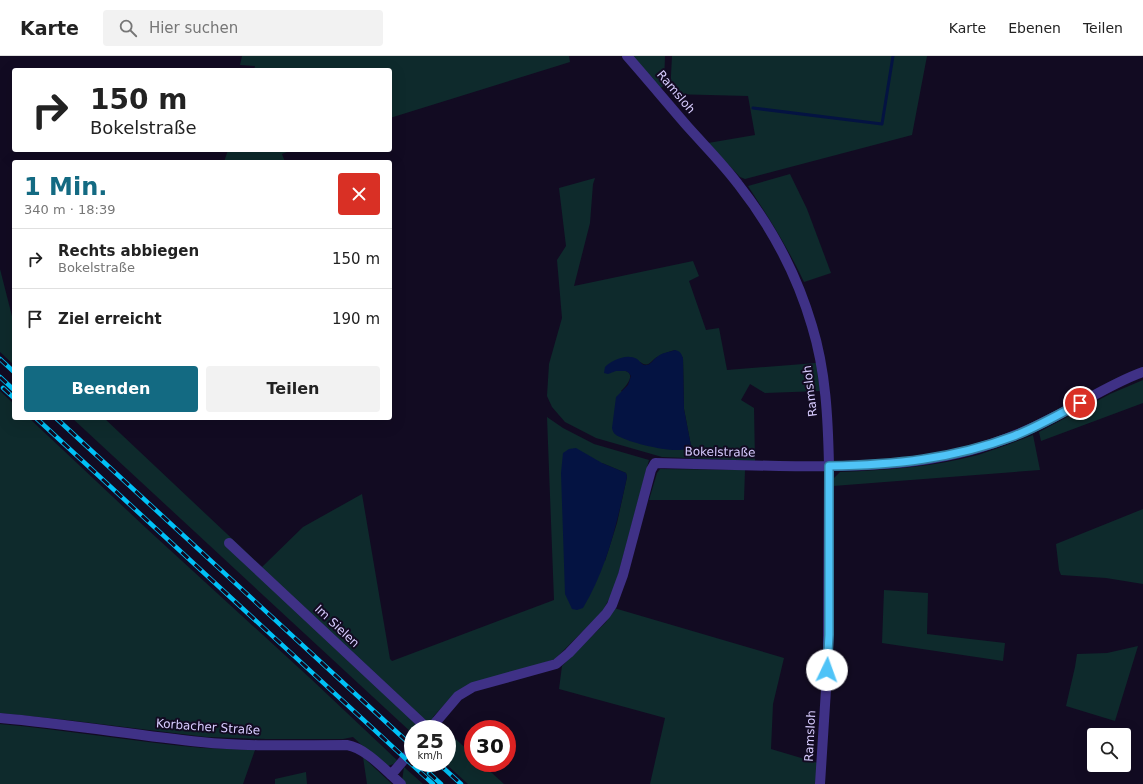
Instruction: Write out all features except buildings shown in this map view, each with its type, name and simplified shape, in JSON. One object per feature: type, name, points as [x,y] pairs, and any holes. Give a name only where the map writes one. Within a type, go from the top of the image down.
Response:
[{"type":"street","name":"Ramsloh","points":[[627,56],[738,184],[763,220],[782,252],[798,286],[812,326],[823,375],[829,466],[828,658],[820,784]]},
{"type":"street","name":"Bokelstraße","points":[[437,720],[458,696],[480,685],[556,664],[569,653],[606,614],[612,605],[623,575],[652,470],[655,464],[829,466],[875,465],[903,463],[946,456],[979,448],[1034,427],[1105,389],[1143,372]]},
{"type":"street","name":"Im Sielen","points":[[229,543],[419,720]]},
{"type":"street","name":"Korbacher Straße","points":[[0,718],[38,721],[202,742],[253,745],[355,746],[367,754],[401,784]]},
{"type":"street","points":[[390,775],[404,759]]},
{"type":"green space","points":[[242,56],[569,56],[570,62],[392,117],[392,68],[254,68],[255,66],[240,65]]},
{"type":"green space","points":[[632,56],[665,56],[664,85],[661,88],[658,87]]},
{"type":"green space","points":[[672,56],[927,56],[912,135],[745,179],[740,177],[708,143],[755,135],[748,96],[670,94]]},
{"type":"green space","points":[[227,152],[287,152],[282,154],[284,160],[225,160]]},
{"type":"green space","points":[[790,174],[807,209],[831,273],[804,282],[778,233],[748,186]]},
{"type":"green space","points":[[595,178],[593,184],[590,223],[574,286],[693,261],[699,276],[689,281],[706,330],[719,328],[727,370],[816,363],[820,391],[765,393],[750,384],[741,400],[754,408],[755,461],[662,457],[596,438],[565,422],[552,407],[547,396],[549,364],[562,318],[557,260],[566,246],[559,188]],"holes":[[[675,350],[683,358],[684,409],[691,446],[690,448],[621,391],[628,383],[630,376],[626,371],[616,371],[640,362],[643,364],[648,364],[656,357]]]},
{"type":"green space","points":[[0,269],[12,316],[12,363],[0,352]]},
{"type":"green space","points":[[1143,380],[1143,403],[1041,441],[1039,432],[1110,394]]},
{"type":"green space","points":[[0,391],[12,402],[12,420],[31,420],[399,762],[388,766],[380,762],[353,737],[343,739],[266,739],[206,737],[0,713]]},
{"type":"green space","points":[[547,417],[563,428],[594,444],[649,460],[614,590],[602,612],[555,659],[455,693],[433,717],[436,720],[404,720],[404,726],[74,420],[106,420],[262,567],[303,527],[362,494],[390,659],[392,661],[554,600]],"holes":[[[602,463],[626,473],[627,477],[617,523],[605,561]]]},
{"type":"green space","points":[[1033,435],[1040,470],[833,486],[833,479],[840,472],[892,469],[961,459],[999,448]]},
{"type":"green space","points":[[660,469],[745,470],[744,500],[649,500],[657,473]]},
{"type":"green space","points":[[1143,509],[1143,584],[1106,578],[1061,575],[1056,544]]},
{"type":"green space","points":[[884,590],[928,593],[927,634],[1005,643],[1003,661],[882,643]]},
{"type":"green space","points":[[614,608],[784,658],[773,704],[771,749],[818,763],[816,784],[650,784],[665,718],[559,689],[562,666],[606,622]]},
{"type":"green space","points":[[1138,646],[1115,721],[1066,706],[1077,654],[1107,653]]},
{"type":"green space","points":[[0,724],[203,748],[255,750],[243,784],[0,784]]},
{"type":"green space","points":[[456,739],[464,747],[464,772],[491,772],[504,784],[468,784],[455,772]]},
{"type":"green space","points":[[363,757],[392,784],[367,784]]},
{"type":"green space","points":[[404,767],[404,772],[410,772],[423,784],[406,784],[402,781]]},
{"type":"green space","points":[[306,772],[307,784],[275,784],[275,779]]},
{"type":"shaded area","points":[[675,350],[680,352],[683,358],[684,409],[691,446],[686,449],[668,450],[626,440],[616,435],[612,428],[616,397],[628,385],[631,376],[626,371],[616,371],[608,374],[604,373],[605,367],[624,357],[633,357],[642,364],[647,365],[661,354]]},
{"type":"shaded area","points":[[576,448],[602,463],[626,473],[627,477],[615,528],[599,577],[583,608],[577,610],[572,609],[565,594],[561,473],[563,453],[569,449]]},
{"type":"waterway","points":[[753,108],[882,124],[893,56]]},
{"type":"railway","points":[[0,359],[12,370]]},
{"type":"railway","points":[[0,377],[12,388]]},
{"type":"railway","points":[[3,388],[12,396]]},
{"type":"railway","points":[[38,420],[433,784]]},
{"type":"railway","points":[[58,420],[404,739]]},
{"type":"railway","points":[[448,772],[461,784]]},
{"type":"railway","points":[[429,773],[441,784]]},
{"type":"route","points":[[827,670],[829,635],[829,466],[903,463],[964,452],[993,444],[1034,427],[1080,403]]}]
